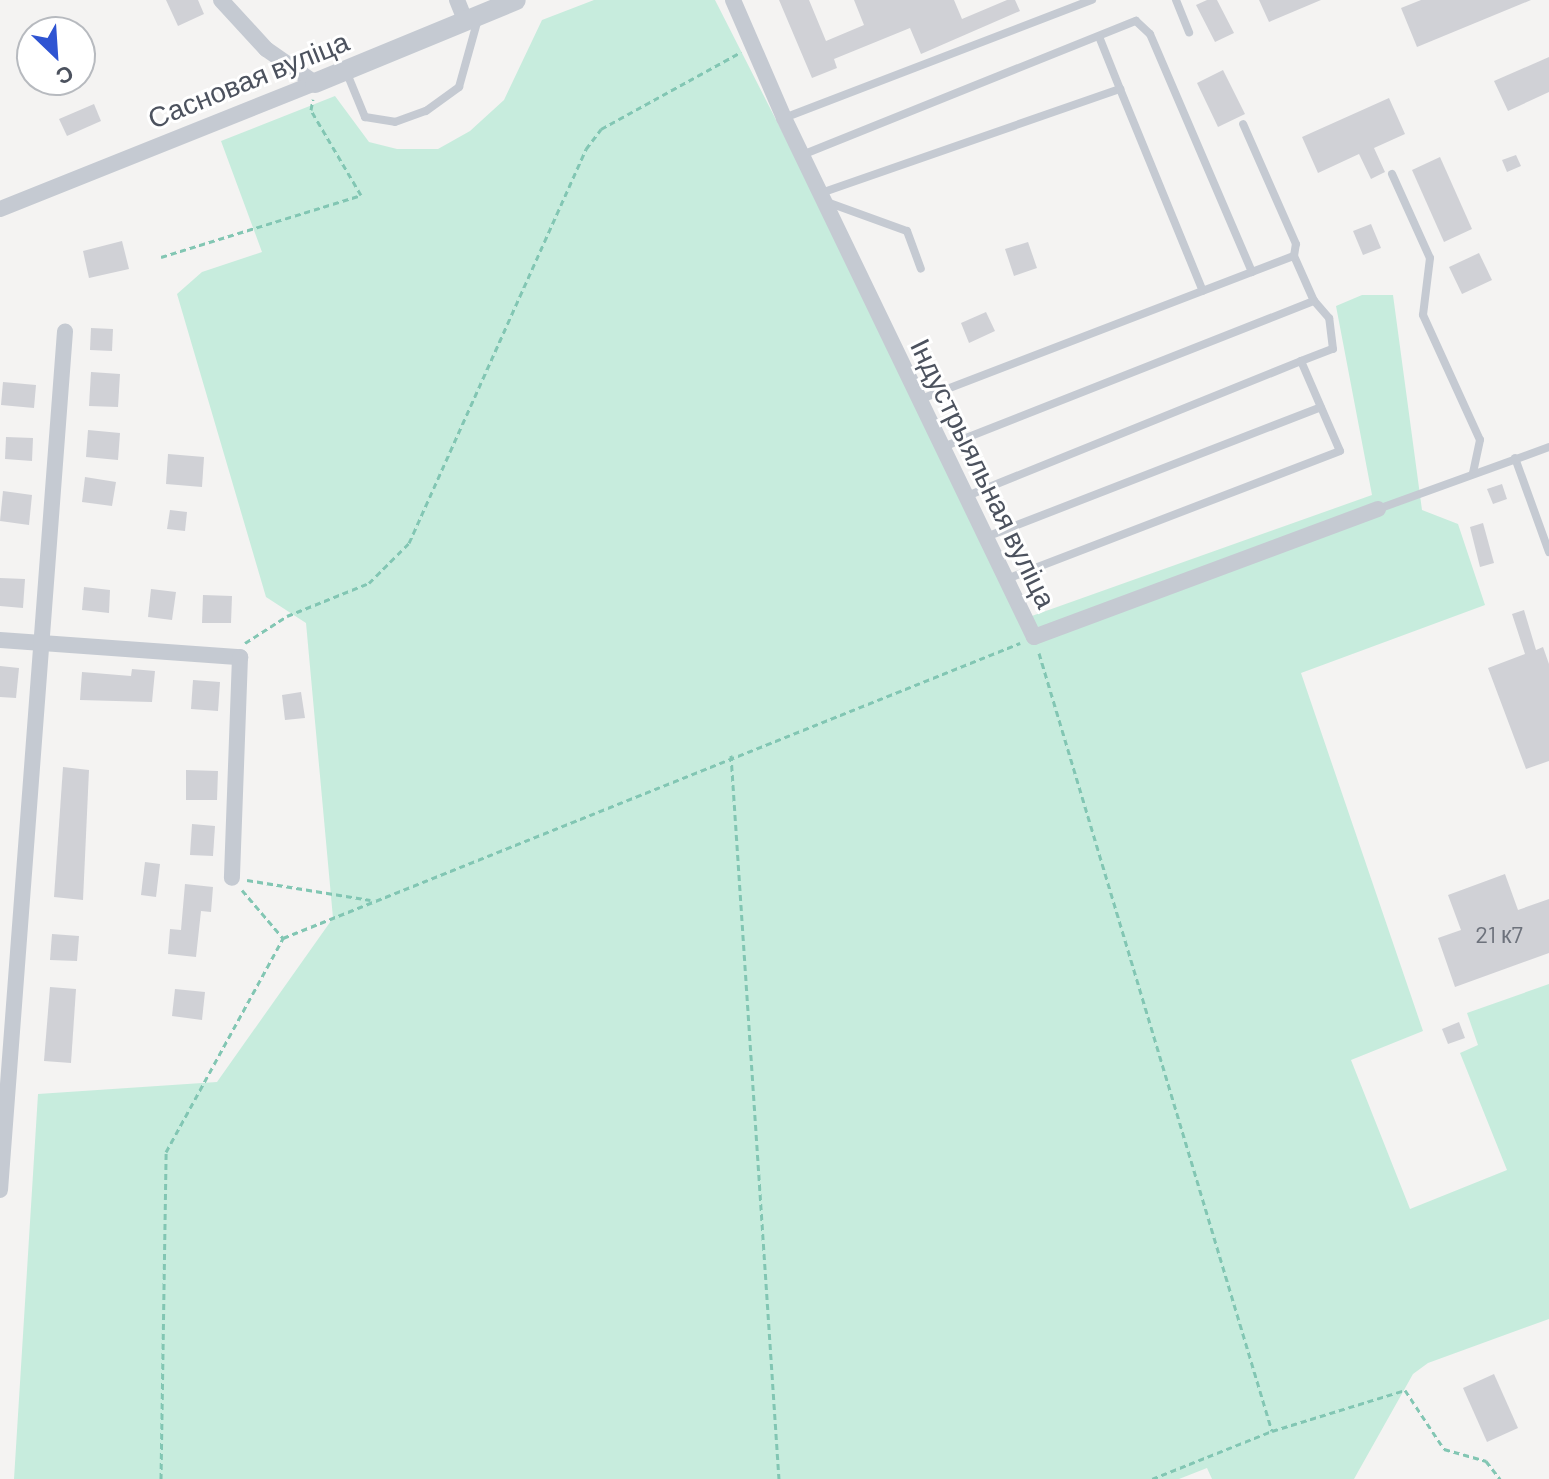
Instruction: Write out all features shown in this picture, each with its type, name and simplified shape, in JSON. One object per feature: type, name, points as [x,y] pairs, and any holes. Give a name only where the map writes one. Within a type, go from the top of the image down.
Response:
[{"type":"street","points":[[221,0],[266,49],[315,83]]},
{"type":"street","points":[[457,0],[472,17]]},
{"type":"street","name":"Сасновая вуліца","points":[[0,209],[516,0]]},
{"type":"street","name":"Індустрыяльная вуліца","points":[[733,0],[784,118],[1034,637],[1378,509]]},
{"type":"street","points":[[0,1190],[65,331]]},
{"type":"street","points":[[0,640],[240,657],[232,878]]},
{"type":"lane","points":[[784,118],[1092,0]]},
{"type":"lane","points":[[1176,0],[1189,33]]},
{"type":"lane","points":[[346,70],[365,117],[395,122],[426,111],[459,87],[472,17]]},
{"type":"lane","points":[[802,155],[1100,39],[1136,21],[1150,34],[1252,272]]},
{"type":"lane","points":[[1100,39],[1203,291]]},
{"type":"lane","points":[[822,197],[1120,89]]},
{"type":"lane","points":[[967,496],[1333,349],[1329,318],[1314,301],[1294,256],[1296,244],[1243,124]]},
{"type":"lane","points":[[1392,174],[1430,258],[1423,315],[1480,440],[1473,473]]},
{"type":"lane","points":[[822,197],[907,231],[921,269]]},
{"type":"lane","points":[[921,399],[1294,256]]},
{"type":"lane","points":[[943,447],[1314,301]]},
{"type":"lane","points":[[1006,579],[1340,451],[1301,361]]},
{"type":"lane","points":[[986,537],[1321,407]]},
{"type":"lane","points":[[1378,509],[1549,447]]},
{"type":"lane","points":[[1515,458],[1549,552]]},
{"type":"path","points":[[240,657],[247,637],[369,583],[409,543],[586,149],[601,129],[751,46]]},
{"type":"path","points":[[161,257],[361,195],[311,110],[315,83]]},
{"type":"path","points":[[161,1479],[166,1152],[283,938],[731,755],[1034,637],[1272,1431]]},
{"type":"path","points":[[731,755],[779,1479]]},
{"type":"path","points":[[232,878],[374,901]]},
{"type":"path","points":[[232,878],[283,938]]},
{"type":"path","points":[[1152,1479],[1272,1431],[1405,1390],[1444,1449],[1486,1461],[1500,1479]]},
{"type":"green space","points":[[594,0],[715,0],[1029,617],[1372,495],[1336,306],[1362,295],[1393,295],[1422,510],[1458,524],[1485,605],[1301,673],[1423,1031],[1351,1060],[1410,1209],[1507,1170],[1460,1053],[1478,1045],[1467,1013],[1549,984],[1549,1319],[1428,1363],[1413,1374],[1354,1479],[1212,1479],[1207,1468],[1179,1479],[14,1479],[38,1094],[217,1082],[333,918],[306,623],[266,597],[177,294],[202,272],[262,252],[221,141],[335,96],[369,142],[397,149],[438,149],[470,131],[504,100],[542,20]]},
{"type":"building","points":[[166,0],[198,0],[204,14],[178,26]]},
{"type":"building","points":[[779,0],[809,0],[826,41],[864,25],[854,0],[954,0],[962,19],[1007,0],[1015,0],[1020,11],[921,54],[910,28],[834,59],[837,68],[812,78]]},
{"type":"building","points":[[1217,0],[1234,33],[1215,42],[1196,5]]},
{"type":"building","points":[[1259,0],[1321,0],[1269,22]]},
{"type":"building","points":[[1421,0],[1531,0],[1417,47],[1401,8]]},
{"type":"building","points":[[1549,57],[1549,92],[1508,111],[1494,81]]},
{"type":"building","points":[[1223,70],[1245,114],[1218,127],[1197,83]]},
{"type":"building","points":[[1389,98],[1405,134],[1374,148],[1385,172],[1371,179],[1359,154],[1318,173],[1302,137]]},
{"type":"building","points":[[94,104],[101,121],[67,136],[59,119]]},
{"type":"building","points":[[1516,155],[1521,166],[1507,172],[1502,160]]},
{"type":"building","points":[[1440,157],[1472,229],[1444,242],[1412,170]]},
{"type":"building","points":[[1371,224],[1381,248],[1363,255],[1353,231]]},
{"type":"building","points":[[122,241],[129,269],[89,278],[83,251]]},
{"type":"building","points":[[1028,242],[1037,268],[1014,276],[1005,249]]},
{"type":"building","points":[[1479,253],[1492,280],[1462,294],[1449,267]]},
{"type":"building","points":[[986,312],[995,331],[969,343],[961,323]]},
{"type":"building","points":[[91,328],[113,329],[112,351],[90,350]]},
{"type":"building","points":[[91,372],[120,374],[118,407],[89,406]]},
{"type":"building","points":[[3,382],[36,385],[34,408],[1,405]]},
{"type":"building","points":[[88,430],[120,433],[118,460],[86,457]]},
{"type":"building","points":[[6,437],[33,438],[32,461],[5,459]]},
{"type":"building","points":[[168,454],[204,457],[202,487],[166,484]]},
{"type":"building","points":[[85,477],[116,482],[112,506],[82,502]]},
{"type":"building","points":[[1502,484],[1507,499],[1493,504],[1487,489]]},
{"type":"building","points":[[3,491],[32,495],[29,525],[0,521]]},
{"type":"building","points":[[170,510],[187,512],[185,531],[167,529]]},
{"type":"building","points":[[1483,523],[1494,563],[1480,567],[1470,527]]},
{"type":"building","points":[[0,578],[25,579],[23,608],[0,606]]},
{"type":"building","points":[[84,587],[110,590],[109,613],[82,610]]},
{"type":"building","points":[[151,589],[176,592],[172,620],[148,617]]},
{"type":"building","points":[[203,595],[232,596],[231,623],[202,623]]},
{"type":"building","points":[[1524,610],[1536,650],[1543,647],[1549,664],[1549,761],[1526,769],[1488,668],[1525,654],[1512,614]]},
{"type":"building","points":[[0,666],[19,668],[16,698],[0,697]]},
{"type":"building","points":[[132,669],[155,671],[152,702],[80,700],[82,672],[131,676]]},
{"type":"building","points":[[193,680],[220,682],[218,711],[191,709]]},
{"type":"building","points":[[301,692],[305,718],[285,720],[282,695]]},
{"type":"building","points":[[63,767],[89,770],[83,900],[54,897]]},
{"type":"building","points":[[186,770],[218,771],[217,800],[186,800]]},
{"type":"building","points":[[192,824],[215,826],[213,856],[190,855]]},
{"type":"building","points":[[145,862],[160,864],[156,897],[141,895]]},
{"type":"building","points":[[1505,874],[1518,910],[1549,899],[1549,953],[1455,987],[1438,938],[1461,930],[1448,895]]},
{"type":"building","points":[[185,884],[213,887],[211,912],[201,911],[196,957],[168,954],[170,929],[181,930]]},
{"type":"building","points":[[52,934],[79,936],[77,961],[50,960]]},
{"type":"building","points":[[50,987],[76,989],[71,1063],[44,1061]]},
{"type":"building","points":[[175,989],[205,992],[202,1020],[172,1016]]},
{"type":"building","points":[[1459,1022],[1465,1038],[1448,1044],[1442,1029]]},
{"type":"building","points":[[1494,1374],[1518,1428],[1487,1442],[1463,1388]]}]
